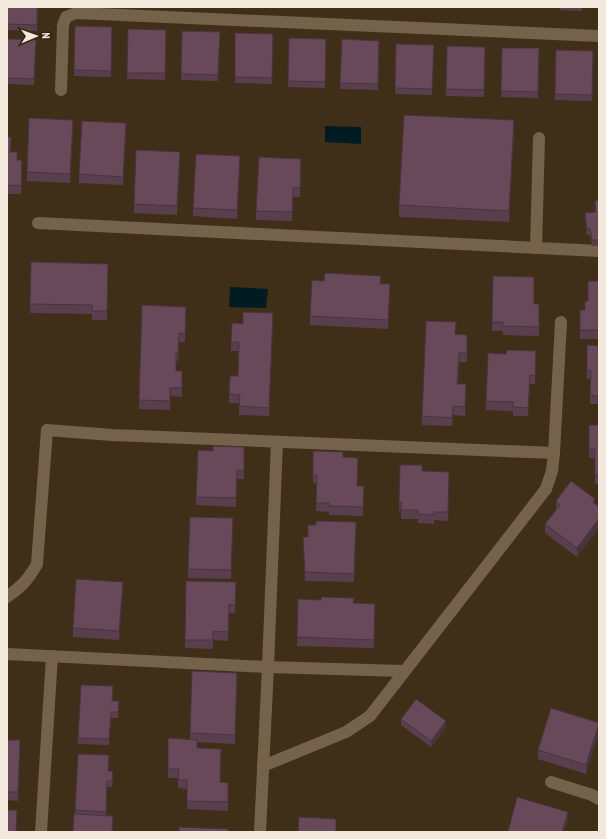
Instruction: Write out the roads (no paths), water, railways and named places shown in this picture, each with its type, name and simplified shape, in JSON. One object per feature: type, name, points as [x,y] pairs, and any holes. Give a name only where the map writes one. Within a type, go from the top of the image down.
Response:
[{"type":"street","points":[[61,90],[64,12],[141,11],[599,36]]},
{"type":"street","points":[[536,248],[539,138]]},
{"type":"street","points":[[38,223],[599,251]]},
{"type":"street","points":[[264,766],[346,732],[370,716],[546,489],[552,471],[554,453],[561,322]]},
{"type":"street","points":[[7,598],[30,578],[37,564],[48,430],[112,435],[554,453]]},
{"type":"street","points":[[260,832],[277,442]]},
{"type":"street","points":[[7,654],[403,672]]},
{"type":"street","points":[[41,832],[52,656]]},
{"type":"street","points":[[552,782],[592,795],[599,799]]},
{"type":"water","points":[[325,126],[361,127],[361,144],[325,142]]},
{"type":"water","points":[[230,287],[268,289],[266,308],[229,307]]}]
